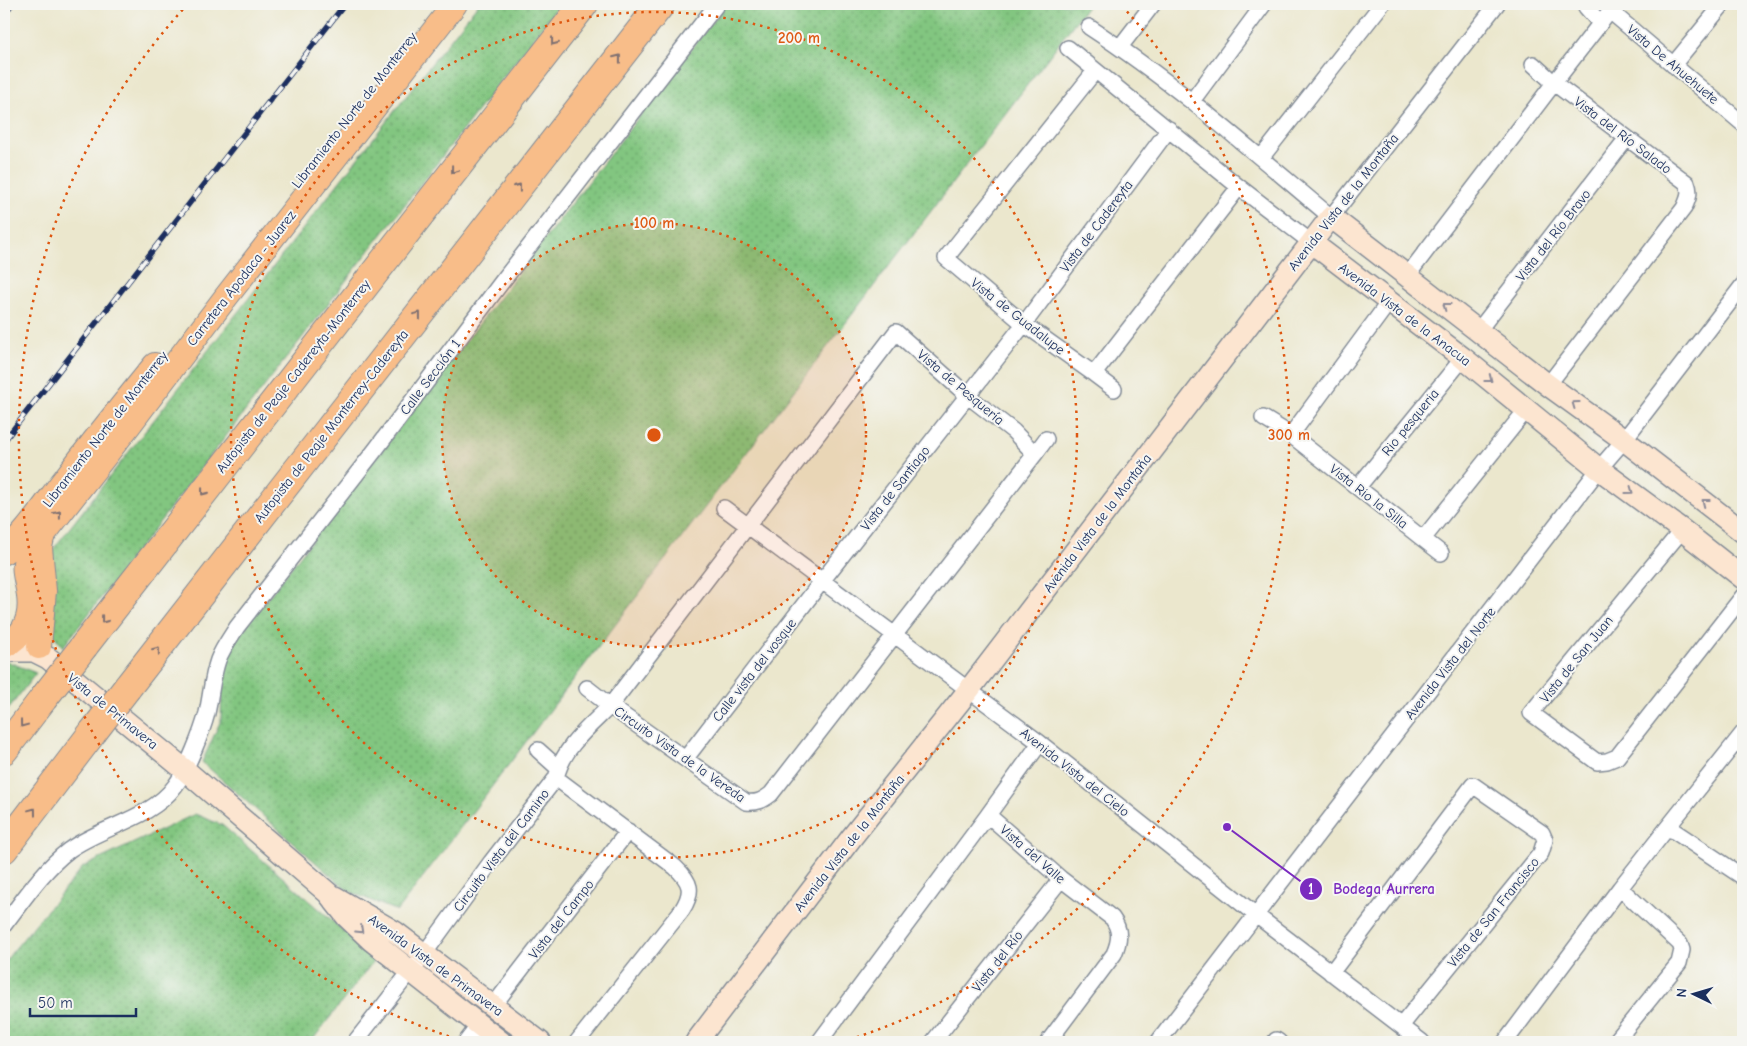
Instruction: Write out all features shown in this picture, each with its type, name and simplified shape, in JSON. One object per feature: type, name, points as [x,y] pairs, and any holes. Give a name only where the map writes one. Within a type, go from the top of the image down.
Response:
[{"type":"highway","name":"Autopista de Peaje Cadereyta-Monterrey","points":[[4,750],[584,4]]},
{"type":"highway","name":"Autopista de Peaje Monterrey-Cadereyta","points":[[4,849],[127,688],[661,4]]},
{"type":"main road","name":"Libramiento Norte de Monterrey","points":[[37,528],[102,429],[192,319],[436,4]]},
{"type":"main road","name":"Carretera Apodaca - Juarez","points":[[30,599],[24,561],[29,553],[37,528],[129,425],[454,4]]},
{"type":"main road","points":[[4,541],[37,528]]},
{"type":"main road","points":[[4,552],[37,528]]},
{"type":"main road","points":[[4,662],[21,655],[39,651],[44,591],[37,528]]},
{"type":"main road","points":[[4,566],[16,573],[22,580],[30,599],[30,612],[24,629],[12,642],[4,646]]},
{"type":"street","name":"Calle Sección 1","points":[[4,925],[41,877],[69,850],[157,804],[176,785],[185,770],[207,714],[218,659],[237,627],[370,457],[501,283],[717,4]]},
{"type":"street","points":[[1120,47],[1153,4]]},
{"type":"street","points":[[1192,101],[1264,4]]},
{"type":"street","points":[[1261,158],[1382,4]]},
{"type":"street","name":"Avenida Vista de la Montaña","points":[[696,1042],[852,837],[968,691],[1330,217],[1497,4]]},
{"type":"street","points":[[1673,64],[1723,4]]},
{"type":"street","points":[[1586,7],[1600,23]]},
{"type":"street","points":[[1407,276],[1613,7]]},
{"type":"street","name":"Vista De Ahuehuete","points":[[1613,7],[1673,64],[1743,124]]},
{"type":"street","points":[[1089,27],[1120,47],[1192,101],[1330,217],[1743,532]]},
{"type":"street","name":"Avenida Vista de la Anacua","points":[[1068,48],[1238,187],[1463,358],[1599,469],[1743,578]]},
{"type":"street","name":"Vista del Río Salado","points":[[1533,64],[1554,83],[1687,183],[1689,190],[1689,198],[1684,208],[1548,385]]},
{"type":"street","name":"Vista de Guadalupe","points":[[1095,71],[946,258],[1024,324],[1114,390]]},
{"type":"street","name":"Vista de Cadereyta","points":[[968,396],[1169,129]]},
{"type":"street","name":"Vista del Río Bravo","points":[[1478,331],[1627,138]]},
{"type":"street","points":[[1094,374],[1238,187]]},
{"type":"street","name":"Avenida Vista del Norte","points":[[1158,1042],[1743,285]]},
{"type":"street","points":[[1291,434],[1389,302]]},
{"type":"street","name":"Vista de Pesquería","points":[[748,526],[896,332],[968,396],[1013,430],[1035,454]]},
{"type":"street","name":"Rio pesqueria","points":[[1358,487],[1463,358]]},
{"type":"street","name":"Vista de Santiago","points":[[822,581],[968,396]]},
{"type":"street","points":[[1424,539],[1527,409]]},
{"type":"street","name":"Vista Rio la Silla","points":[[1263,418],[1291,434],[1441,553]]},
{"type":"street","points":[[894,634],[1046,439]]},
{"type":"street","name":"Avenida Vista del Cielo","points":[[724,508],[1040,743],[1256,916],[1422,1042]]},
{"type":"street","name":"Circuito Vista de la Vereda","points":[[748,526],[610,706],[686,758],[736,797],[746,802],[755,803],[763,801],[771,794],[894,634]]},
{"type":"street","name":"Vista de San Juan","points":[[1682,530],[1531,712],[1597,762],[1607,761],[1616,757],[1743,596]]},
{"type":"street","name":"Calle vista del vosque","points":[[686,758],[822,581]]},
{"type":"street","points":[[4,651],[39,651],[30,599]]},
{"type":"street","name":"Vista de Primavera","points":[[39,651],[185,770]]},
{"type":"street","points":[[557,773],[561,760],[576,740],[610,706],[588,688]]},
{"type":"street","points":[[1505,1042],[1620,888],[1743,733]]},
{"type":"street","points":[[988,816],[1040,743]]},
{"type":"street","points":[[538,750],[557,773]]},
{"type":"street","name":"Avenida Vista de Primavera","points":[[185,770],[328,893],[372,917],[540,1042]]},
{"type":"street","name":"Circuito Vista del Camino","points":[[355,1042],[424,954],[557,773],[628,831],[676,867],[687,880],[690,887],[688,901],[682,910],[577,1042]]},
{"type":"street","name":"Vista de San Francisco","points":[[1331,973],[1472,785],[1542,833],[1546,840],[1540,853],[1401,1026]]},
{"type":"street","name":"Vista del Valle","points":[[819,1042],[988,816],[1061,879],[1112,918],[1118,926],[1120,935],[1114,954],[1048,1042]]},
{"type":"street","points":[[1668,827],[1743,877]]},
{"type":"street","name":"Vista del Campo","points":[[494,1006],[628,831]]},
{"type":"street","name":"Vista del Río","points":[[933,1042],[1061,879]]},
{"type":"street","points":[[1616,1042],[1680,963],[1682,950],[1680,944],[1620,888]]},
{"type":"street","name":"Avenida Vista de Primavera","points":[[328,893],[357,928],[410,972],[501,1042]]},
{"type":"street","points":[[466,1042],[479,1025]]},
{"type":"street","points":[[1275,1042],[1276,1040],[1279,1042]]},
{"type":"green space","points":[[478,4],[560,4],[63,647],[30,604],[19,593]]},
{"type":"green space","points":[[726,4],[1089,4],[397,911],[348,891],[202,762],[221,720],[222,677],[233,643]]},
{"type":"green space","points":[[4,660],[36,673],[4,715]]},
{"type":"green space","points":[[195,814],[222,825],[376,958],[311,1042],[4,1042],[4,963],[83,867]]},
{"type":"railway","points":[[4,15],[12,4]]},
{"type":"railway","points":[[4,441],[345,4]]},
{"type":"place","name":"Bodega Aurrera","points":[[1227,827]]}]
